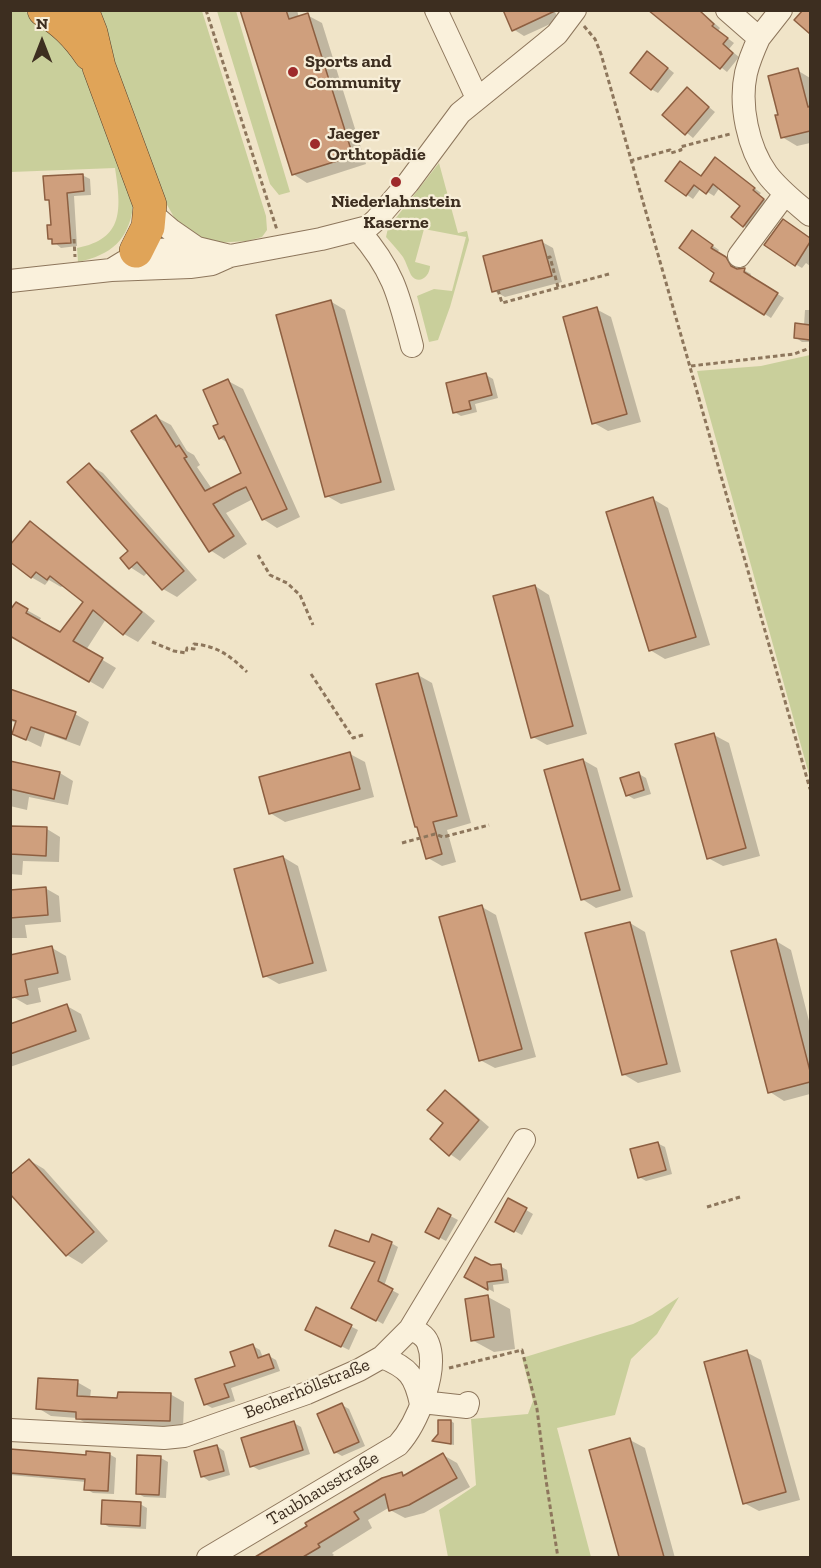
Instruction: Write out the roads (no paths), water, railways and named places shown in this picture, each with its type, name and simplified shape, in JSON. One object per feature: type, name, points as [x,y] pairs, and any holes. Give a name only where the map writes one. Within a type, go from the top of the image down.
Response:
[{"type":"highway","points":[[44,10],[57,17],[78,37],[99,67]]},
{"type":"highway","points":[[82,10],[91,33],[99,67],[148,196],[150,212],[145,236],[124,260]]},
{"type":"street","points":[[436,10],[477,98]]},
{"type":"street","points":[[727,10],[759,38]]},
{"type":"street","points":[[781,10],[759,38],[746,73],[743,98],[755,154],[767,174],[785,194],[810,215]]},
{"type":"street","points":[[10,281],[124,260],[194,257],[212,264],[230,256],[358,231],[376,220],[408,183],[453,122],[477,98],[557,34],[573,13]]},
{"type":"street","points":[[739,256],[785,194]]},
{"type":"street","points":[[150,212],[171,230],[194,257]]},
{"type":"street","points":[[358,231],[375,250],[389,273],[398,293],[412,346]]},
{"type":"street","points":[[124,260],[194,257]]},
{"type":"street","name":"Becherhöllstraße","points":[[10,1430],[164,1438],[184,1436],[307,1393],[359,1370],[382,1357],[406,1334],[524,1140]]},
{"type":"street","points":[[406,1334],[407,1356],[422,1390]]},
{"type":"street","points":[[382,1357],[400,1364],[422,1390],[467,1407],[468,1403]]},
{"type":"street","name":"Taubhausstraße","points":[[208,1557],[398,1445],[411,1427],[422,1390]]},
{"type":"place","name":"Sports and Community","points":[[293,72]]},
{"type":"place","name":"Jaeger Orthtopädie","points":[[315,144]]},
{"type":"place","name":"Niederlahnstein Kaserne","points":[[396,182]]}]
